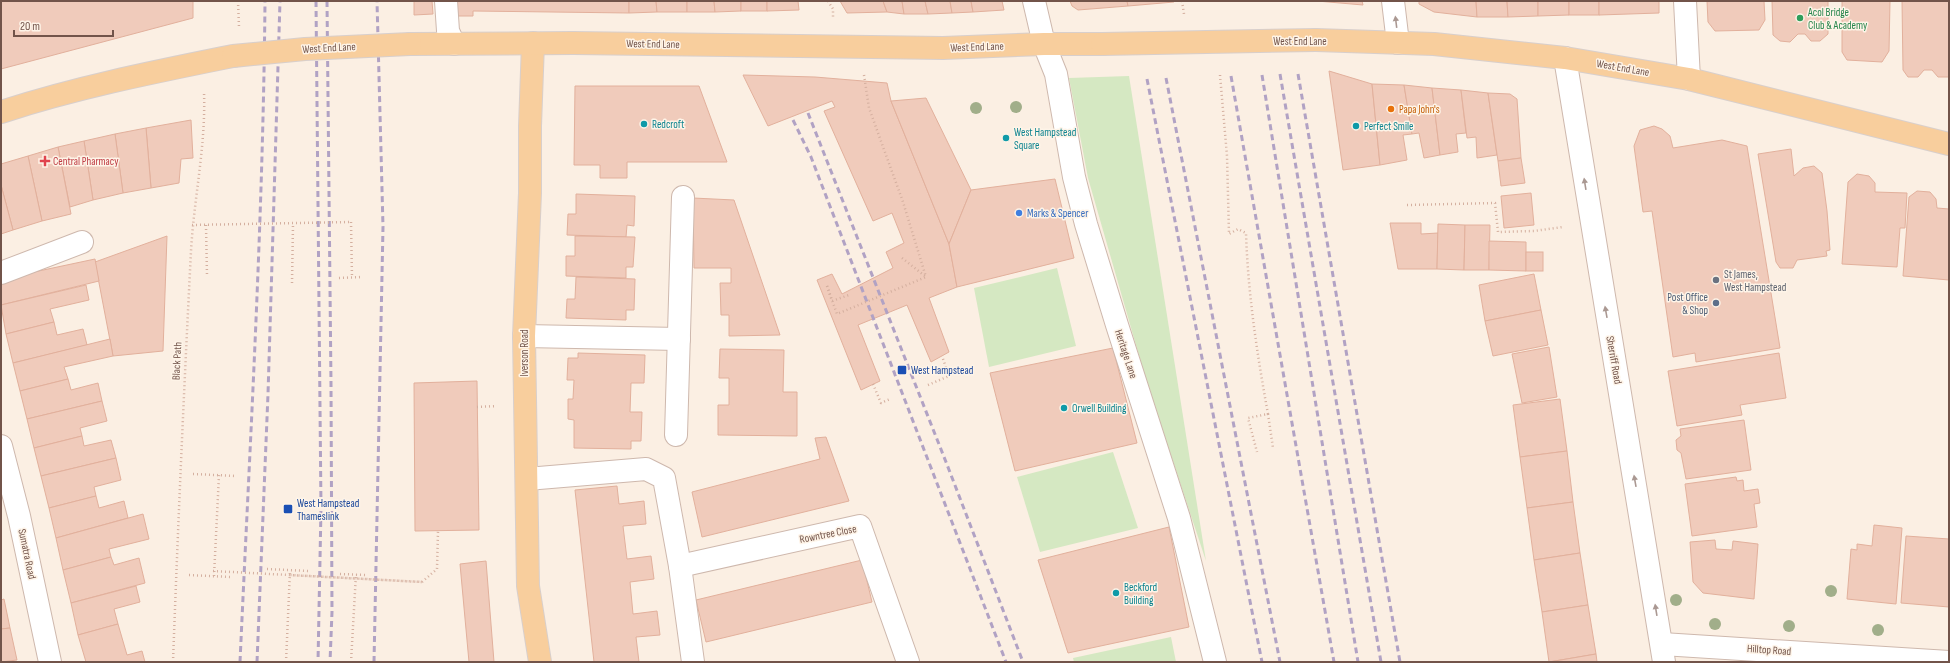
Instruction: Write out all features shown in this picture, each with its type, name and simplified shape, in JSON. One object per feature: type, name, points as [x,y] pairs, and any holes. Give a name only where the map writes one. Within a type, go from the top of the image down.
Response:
[{"type":"main road","name":"West End Lane","points":[[1,112],[40,99],[120,79],[233,56],[305,49],[410,44],[532,42],[943,48],[1044,44],[1316,40],[1434,44],[1565,58],[1690,79],[1949,144]]},
{"type":"main road","name":"Iverson Road","points":[[532,42],[530,193],[524,336],[528,586],[540,662]]},
{"type":"street","points":[[446,1],[448,31],[454,44]]},
{"type":"street","name":"Heritage Lane","points":[[1034,1],[1044,44],[1056,74],[1074,177],[1086,224],[1179,518],[1215,662]]},
{"type":"street","points":[[1393,1],[1398,43]]},
{"type":"street","points":[[1685,1],[1690,79]]},
{"type":"street","name":"Sherriff Road","points":[[1565,58],[1591,224],[1663,653]]},
{"type":"street","points":[[676,435],[683,197]]},
{"type":"street","points":[[1,274],[82,242]]},
{"type":"street","points":[[524,336],[679,339]]},
{"type":"street","name":"Sumatra Road","points":[[1,446],[10,518],[50,662]]},
{"type":"street","points":[[527,479],[646,469],[664,478],[680,566],[693,662]]},
{"type":"street","name":"Rowntree Close","points":[[680,566],[860,526],[908,662]]},
{"type":"street","name":"Hilltop Road","points":[[1663,653],[1949,662]]},
{"type":"path","points":[[828,1],[833,9]]},
{"type":"path","name":"Black Path","points":[[173,662],[181,446],[192,225],[205,119],[203,63]]},
{"type":"path","points":[[864,71],[869,108],[903,202],[926,277]]},
{"type":"path","points":[[1220,75],[1228,177],[1229,234],[1238,229],[1246,234],[1251,309],[1258,362],[1274,448]]},
{"type":"path","points":[[1407,205],[1495,203],[1498,232],[1534,232],[1591,224]]},
{"type":"path","points":[[192,225],[351,222],[352,278]]},
{"type":"path","points":[[292,283],[293,224]]},
{"type":"path","points":[[206,225],[207,276]]},
{"type":"path","points":[[902,258],[926,277]]},
{"type":"path","points":[[339,278],[362,277]]},
{"type":"path","points":[[849,295],[832,301],[827,286],[837,314],[926,277]]},
{"type":"path","points":[[928,385],[949,376],[942,356]]},
{"type":"path","points":[[874,384],[881,403],[890,399]]},
{"type":"path","points":[[1256,452],[1248,418],[1268,414]]},
{"type":"path","points":[[193,474],[236,476]]},
{"type":"path","points":[[214,576],[213,571],[219,475]]},
{"type":"path","points":[[290,575],[422,582],[437,569],[438,531]]},
{"type":"path","points":[[268,569],[309,571]]},
{"type":"path","points":[[286,662],[290,570]]},
{"type":"path","points":[[213,571],[422,582]]},
{"type":"path","points":[[340,574],[365,575]]},
{"type":"path","points":[[351,662],[356,574]]},
{"type":"path","points":[[189,575],[230,577]]},
{"type":"green space","points":[[1129,76],[1206,561],[1146,380],[1088,178],[1069,78]]},
{"type":"green space","points":[[1057,268],[1076,346],[989,367],[974,288]]},
{"type":"green space","points":[[1113,452],[1138,528],[1040,552],[1017,477]]},
{"type":"green space","points":[[1171,637],[1176,662],[1074,662],[1073,658]]},
{"type":"building","points":[[1,1],[193,1],[193,18],[1,69]]},
{"type":"building","points":[[414,1],[432,1],[433,14],[414,15]]},
{"type":"building","points":[[454,1],[629,1],[629,13],[473,11],[473,16],[454,16]]},
{"type":"building","points":[[629,1],[656,1],[657,12],[629,13]]},
{"type":"building","points":[[656,1],[687,1],[687,12],[657,12]]},
{"type":"building","points":[[687,1],[714,1],[715,12],[687,12]]},
{"type":"building","points":[[714,1],[741,1],[741,11],[715,12]]},
{"type":"building","points":[[741,1],[767,1],[767,11],[741,11]]},
{"type":"building","points":[[767,1],[798,1],[799,10],[767,11]]},
{"type":"building","points":[[840,1],[883,1],[887,12],[847,13]]},
{"type":"building","points":[[883,1],[902,1],[904,14],[887,12]]},
{"type":"building","points":[[902,1],[925,1],[928,14],[904,14]]},
{"type":"building","points":[[925,1],[950,1],[952,13],[928,14]]},
{"type":"building","points":[[950,1],[971,1],[973,12],[952,13]]},
{"type":"building","points":[[971,1],[1002,1],[1004,10],[973,12]]},
{"type":"building","points":[[1070,1],[1127,1],[1128,6],[1078,10],[1072,6]]},
{"type":"building","points":[[1127,1],[1174,1],[1174,2],[1128,6]]},
{"type":"building","points":[[1317,1],[1362,1],[1363,5]]},
{"type":"building","points":[[1419,1],[1476,1],[1477,17],[1434,12],[1419,4]]},
{"type":"building","points":[[1476,1],[1507,1],[1508,17],[1477,17]]},
{"type":"building","points":[[1507,1],[1538,1],[1538,16],[1508,17]]},
{"type":"building","points":[[1538,1],[1569,1],[1569,15],[1538,16]]},
{"type":"building","points":[[1569,1],[1599,1],[1599,15],[1569,15]]},
{"type":"building","points":[[1599,1],[1659,1],[1659,13],[1599,15]]},
{"type":"building","points":[[1707,1],[1764,1],[1765,20],[1759,30],[1715,31],[1708,22]]},
{"type":"building","name":"Acol Bridge Club & Academy","points":[[1772,1],[1828,1],[1828,34],[1820,41],[1811,41],[1805,34],[1798,34],[1790,42],[1780,41],[1773,35]]},
{"type":"building","points":[[1842,1],[1890,1],[1889,51],[1882,62],[1847,60],[1842,52]]},
{"type":"building","points":[[1902,1],[1949,1],[1949,77],[1938,77],[1932,70],[1924,70],[1918,77],[1908,77],[1903,70]]},
{"type":"building","name":"Perfect Smile","points":[[1329,71],[1372,84],[1380,165],[1343,170]]},
{"type":"building","points":[[743,75],[815,77],[887,83],[891,101],[949,244],[957,287],[929,298],[949,352],[931,362],[907,305],[858,325],[880,381],[861,390],[817,280],[832,274],[842,294],[893,268],[886,252],[904,243],[892,213],[873,221],[824,111],[835,107],[832,101],[768,126]]},
{"type":"building","name":"Papa John's","points":[[1372,84],[1404,85],[1412,134],[1403,135],[1407,160],[1380,165]]},
{"type":"building","points":[[1404,85],[1432,88],[1440,155],[1424,158],[1419,133],[1412,134]]},
{"type":"building","name":"Redcroft","points":[[575,86],[699,86],[727,162],[627,162],[627,178],[600,178],[600,165],[574,165]]},
{"type":"building","points":[[1432,88],[1461,90],[1466,133],[1456,134],[1458,152],[1440,155]]},
{"type":"building","points":[[1461,90],[1488,93],[1497,155],[1477,158],[1476,137],[1467,138]]},
{"type":"building","points":[[1488,93],[1510,94],[1517,99],[1521,158],[1498,161]]},
{"type":"building","points":[[926,98],[971,190],[949,244],[891,101]]},
{"type":"building","points":[[191,120],[193,158],[181,159],[179,183],[151,188],[146,128]]},
{"type":"building","name":"St James, West Hampstead","points":[[1654,126],[1662,129],[1670,136],[1673,148],[1722,140],[1747,146],[1780,348],[1696,362],[1695,353],[1673,357],[1652,211],[1643,212],[1634,146],[1640,130]]},
{"type":"building","points":[[146,128],[151,188],[123,193],[115,134]]},
{"type":"building","points":[[115,134],[123,193],[93,200],[84,141]]},
{"type":"building","points":[[84,141],[93,200],[70,207],[58,147]]},
{"type":"building","points":[[58,147],[71,214],[42,221],[28,156]]},
{"type":"building","points":[[1791,149],[1794,176],[1803,168],[1814,166],[1822,173],[1830,250],[1826,251],[1827,256],[1797,260],[1793,268],[1780,268],[1776,262],[1758,154]]},
{"type":"building","points":[[28,156],[42,221],[13,230],[1,185],[1,164]]},
{"type":"building","points":[[1521,158],[1525,183],[1501,186],[1498,161]]},
{"type":"building","points":[[1857,174],[1869,176],[1875,183],[1875,192],[1907,193],[1905,228],[1900,228],[1897,267],[1842,264],[1848,182]]},
{"type":"building","points":[[1055,179],[1074,258],[957,287],[949,244],[971,190]]},
{"type":"building","points":[[1,185],[13,230],[1,234]]},
{"type":"building","points":[[1917,191],[1930,192],[1936,199],[1937,208],[1949,209],[1949,280],[1903,276],[1909,197]]},
{"type":"building","points":[[1531,193],[1534,225],[1504,228],[1501,196]]},
{"type":"building","points":[[576,194],[635,196],[634,226],[627,225],[626,237],[567,235],[568,214],[576,214]]},
{"type":"building","points":[[693,198],[734,200],[780,335],[729,336],[729,315],[721,315],[720,283],[731,283],[731,268],[694,268]]},
{"type":"building","points":[[1390,223],[1421,223],[1421,234],[1438,233],[1437,269],[1398,269]]},
{"type":"building","points":[[1438,224],[1465,225],[1464,270],[1437,269]]},
{"type":"building","points":[[1465,225],[1490,225],[1489,270],[1464,270]]},
{"type":"building","points":[[167,236],[163,351],[113,356],[95,262]]},
{"type":"building","points":[[575,236],[635,237],[633,267],[626,267],[626,278],[566,276],[566,256],[575,256]]},
{"type":"building","points":[[1489,241],[1526,242],[1526,271],[1489,270]]},
{"type":"building","points":[[1526,252],[1543,252],[1543,271],[1526,271]]},
{"type":"building","points":[[95,259],[99,281],[1,305],[1,279]]},
{"type":"building","points":[[1534,274],[1541,310],[1485,321],[1479,285]]},
{"type":"building","points":[[576,277],[635,279],[634,310],[626,310],[626,320],[566,318],[567,299],[575,299]]},
{"type":"building","points":[[86,285],[89,300],[50,309],[54,322],[6,334],[1,305]]},
{"type":"building","points":[[1541,310],[1548,345],[1493,356],[1485,321]]},
{"type":"building","points":[[54,322],[57,335],[83,329],[87,345],[13,363],[6,334]]},
{"type":"building","points":[[110,339],[113,356],[64,367],[68,379],[20,391],[13,363]]},
{"type":"building","points":[[1549,347],[1557,397],[1522,403],[1512,354]]},
{"type":"building","name":"Orwell Building","points":[[1113,348],[1137,443],[1015,471],[990,373]]},
{"type":"building","points":[[720,349],[784,350],[783,392],[797,392],[797,436],[718,435],[718,405],[729,405],[729,378],[719,378]]},
{"type":"building","points":[[578,353],[645,355],[644,383],[631,383],[630,412],[642,412],[641,441],[631,441],[631,449],[574,448],[574,420],[568,419],[568,399],[573,399],[574,380],[567,380],[568,358],[578,358]]},
{"type":"building","points":[[1779,353],[1786,398],[1740,405],[1742,415],[1677,426],[1668,371]]},
{"type":"building","points":[[68,379],[71,390],[98,383],[102,401],[27,419],[20,391]]},
{"type":"building","points":[[477,381],[479,530],[415,531],[414,383]]},
{"type":"building","points":[[1560,399],[1567,451],[1520,457],[1513,405]]},
{"type":"building","points":[[102,401],[107,421],[80,428],[82,436],[34,448],[27,419]]},
{"type":"building","points":[[1744,420],[1751,470],[1686,479],[1681,453],[1677,450],[1676,440],[1681,436],[1680,429]]},
{"type":"building","points":[[82,436],[84,446],[111,440],[116,458],[41,476],[34,448]]},
{"type":"building","points":[[826,437],[849,501],[702,537],[692,492],[820,459],[815,438]]},
{"type":"building","points":[[1567,451],[1573,502],[1527,508],[1520,457]]},
{"type":"building","points":[[116,458],[121,480],[94,487],[96,496],[49,508],[41,476]]},
{"type":"building","points":[[1736,477],[1737,481],[1743,480],[1744,491],[1758,489],[1760,503],[1754,504],[1757,527],[1692,536],[1685,484]]},
{"type":"building","points":[[617,486],[619,504],[644,501],[646,524],[623,526],[627,559],[651,556],[654,579],[630,582],[633,614],[657,611],[660,635],[636,637],[639,662],[594,662],[575,490]]},
{"type":"building","points":[[96,496],[99,508],[124,501],[128,518],[56,538],[49,508]]},
{"type":"building","points":[[1573,502],[1580,553],[1534,560],[1527,508]]},
{"type":"building","points":[[143,514],[149,539],[109,549],[111,557],[63,570],[56,538]]},
{"type":"building","points":[[1874,525],[1902,528],[1896,604],[1847,599],[1851,549],[1857,550],[1857,544],[1872,546]]},
{"type":"building","name":"Beckford Building","points":[[1169,527],[1189,627],[1068,653],[1038,560]]},
{"type":"building","points":[[1906,536],[1949,539],[1949,607],[1901,603]]},
{"type":"building","points":[[1715,540],[1716,549],[1732,550],[1733,541],[1758,544],[1754,599],[1703,593],[1693,582],[1690,542]]},
{"type":"building","points":[[1580,553],[1588,605],[1542,612],[1534,560]]},
{"type":"building","points":[[111,557],[114,565],[139,558],[145,583],[71,603],[63,570]]},
{"type":"building","points":[[862,560],[872,602],[706,642],[696,600]]},
{"type":"building","points":[[486,561],[494,662],[469,662],[460,564]]},
{"type":"building","points":[[136,586],[140,602],[114,609],[118,624],[78,635],[71,603]]},
{"type":"building","points":[[4,599],[10,628],[1,629],[1,600]]},
{"type":"building","points":[[1588,605],[1596,654],[1549,662],[1542,612]]},
{"type":"building","points":[[118,624],[127,655],[142,651],[145,662],[86,662],[78,635]]},
{"type":"building","points":[[10,628],[17,660],[1,662],[1,629]]},
{"type":"building","points":[[1596,654],[1597,662],[1549,662]]},
{"type":"railway","points":[[240,662],[259,249],[265,1]]},
{"type":"railway","points":[[257,662],[268,394],[280,1]]},
{"type":"railway","points":[[316,1],[321,508],[318,662]]},
{"type":"railway","points":[[327,1],[331,384],[332,612],[330,662]]},
{"type":"railway","points":[[374,662],[383,227],[377,1]]},
{"type":"railway","points":[[1280,74],[1381,662]]},
{"type":"railway","points":[[1298,74],[1400,662]]},
{"type":"railway","points":[[1262,75],[1358,662]]},
{"type":"railway","points":[[1231,76],[1334,662]]},
{"type":"railway","points":[[1166,78],[1280,662]]},
{"type":"railway","points":[[1147,79],[1262,662]]},
{"type":"railway","points":[[808,113],[946,462],[1023,662]]},
{"type":"railway","points":[[793,120],[811,157],[1006,662]]},
{"type":"place","name":"Acol Bridge Club & Academy","points":[[1800,18]]},
{"type":"place","name":"Papa John's","points":[[1391,109]]},
{"type":"place","name":"Redcroft","points":[[644,124]]},
{"type":"place","name":"Perfect Smile","points":[[1356,126]]},
{"type":"place","name":"West Hampstead Square","points":[[1006,138]]},
{"type":"place","name":"Central Pharmacy","points":[[45,161]]},
{"type":"place","name":"Marks & Spencer","points":[[1019,213]]},
{"type":"place","name":"St James, West Hampstead","points":[[1716,280]]},
{"type":"place","name":"Post Office & Shop","points":[[1716,303]]},
{"type":"place","name":"West Hampstead","points":[[902,370]]},
{"type":"place","name":"Orwell Building","points":[[1064,408]]},
{"type":"place","name":"West Hampstead Thameslink","points":[[288,509]]},
{"type":"place","name":"Beckford Building","points":[[1116,593]]}]
